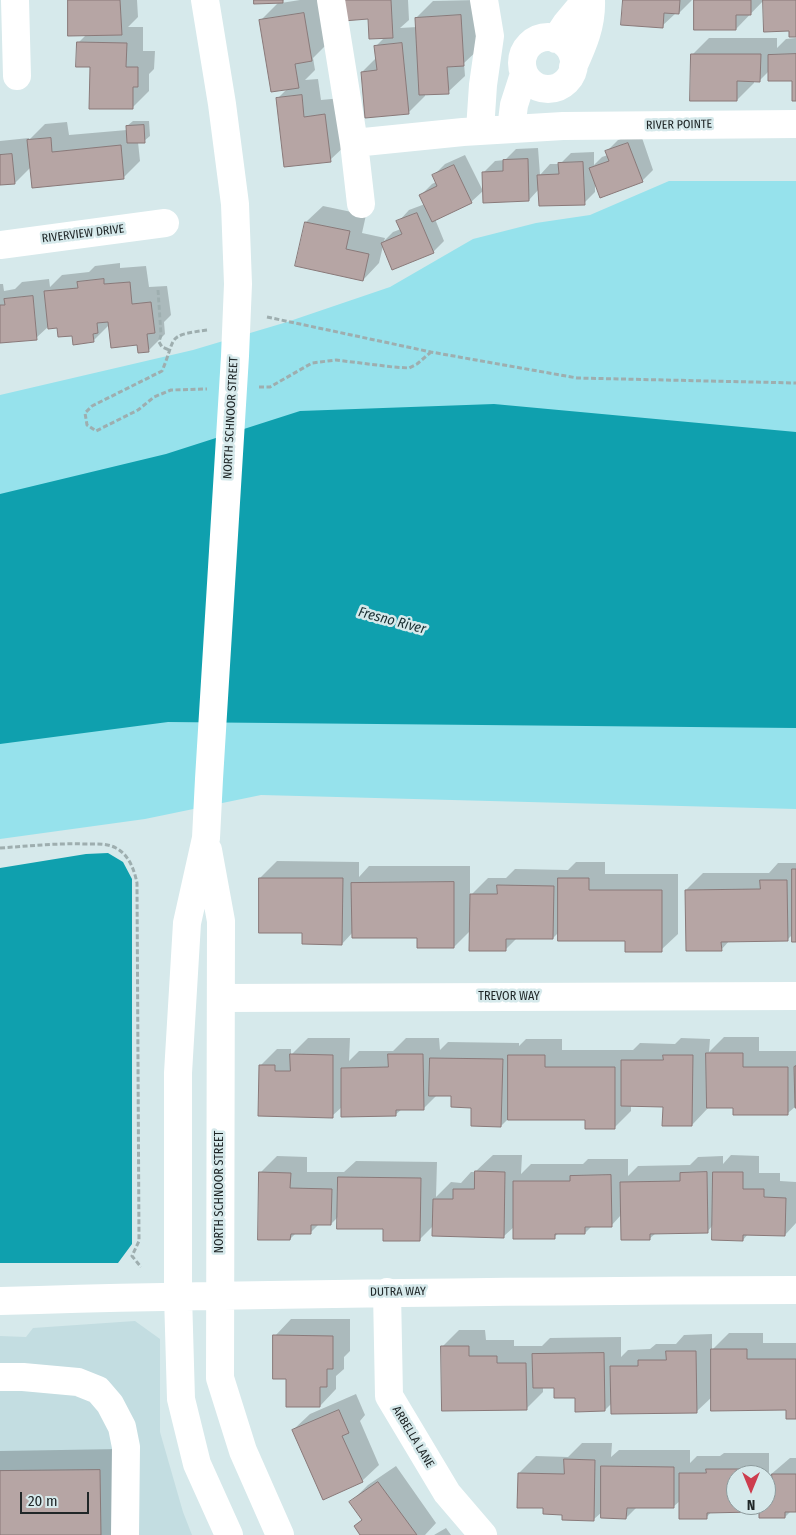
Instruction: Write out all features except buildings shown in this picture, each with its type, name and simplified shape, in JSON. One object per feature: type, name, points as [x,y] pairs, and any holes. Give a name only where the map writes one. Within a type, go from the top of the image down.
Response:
[{"type":"street","points":[[15,0],[17,76]]},
{"type":"street","name":"NORTH SCHNOOR STREET","points":[[205,0],[222,104],[235,204],[238,284],[206,838],[187,922],[180,1035],[178,1073],[178,1295],[181,1399],[197,1464],[229,1535]]},
{"type":"street","points":[[331,0],[354,143],[361,204]]},
{"type":"street","points":[[480,130],[483,85],[490,36],[484,0]]},
{"type":"street","points":[[556,39],[586,0]]},
{"type":"street","points":[[563,126],[569,74],[573,58],[570,50],[564,43],[556,39],[539,39],[531,43],[525,50],[522,58],[524,74],[529,81],[543,89],[552,89],[559,86],[569,74],[587,36],[592,14],[591,0]]},
{"type":"street","points":[[511,129],[514,106],[524,74]]},
{"type":"street","name":"RIVER POINTE","points":[[354,143],[480,130],[563,126],[796,124]]},
{"type":"street","name":"RIVERVIEW DRIVE","points":[[0,245],[165,223]]},
{"type":"street","name":"NORTH SCHNOOR STREET","points":[[206,838],[221,921],[220,1378],[243,1451],[280,1535]]},
{"type":"street","name":"TREVOR WAY","points":[[221,998],[796,996]]},
{"type":"street","name":"DUTRA WAY","points":[[0,1300],[387,1292],[796,1290]]},
{"type":"street","name":"ARBELLA LANE","points":[[387,1292],[389,1396],[447,1494],[483,1535]]},
{"type":"street","points":[[0,1377],[24,1377],[78,1382],[98,1390],[110,1404],[122,1427],[126,1447],[125,1535]]},
{"type":"path","points":[[158,290],[161,335],[159,342],[162,347],[169,350]]},
{"type":"path","points":[[268,317],[431,352],[576,378],[796,383]]},
{"type":"path","points":[[0,848],[62,843],[108,844],[117,848],[126,856],[134,869],[136,883],[139,1241],[132,1256],[141,1267]]},
{"type":"shaded area","points":[[669,181],[796,181],[796,809],[261,795],[145,819],[0,839],[0,395],[193,350],[287,322],[390,287],[473,239],[536,223],[590,215]]},
{"type":"shaded area","points":[[135,1321],[160,1339],[160,1432],[183,1512],[192,1535],[0,1535],[0,1336],[26,1337],[33,1328]]},
{"type":"water","name":"Fresno River","points":[[494,404],[796,432],[796,728],[168,722],[0,744],[0,494],[166,454],[300,411]]},
{"type":"water","points":[[108,853],[123,862],[132,879],[132,1244],[118,1263],[0,1263],[0,868],[86,854]]}]
